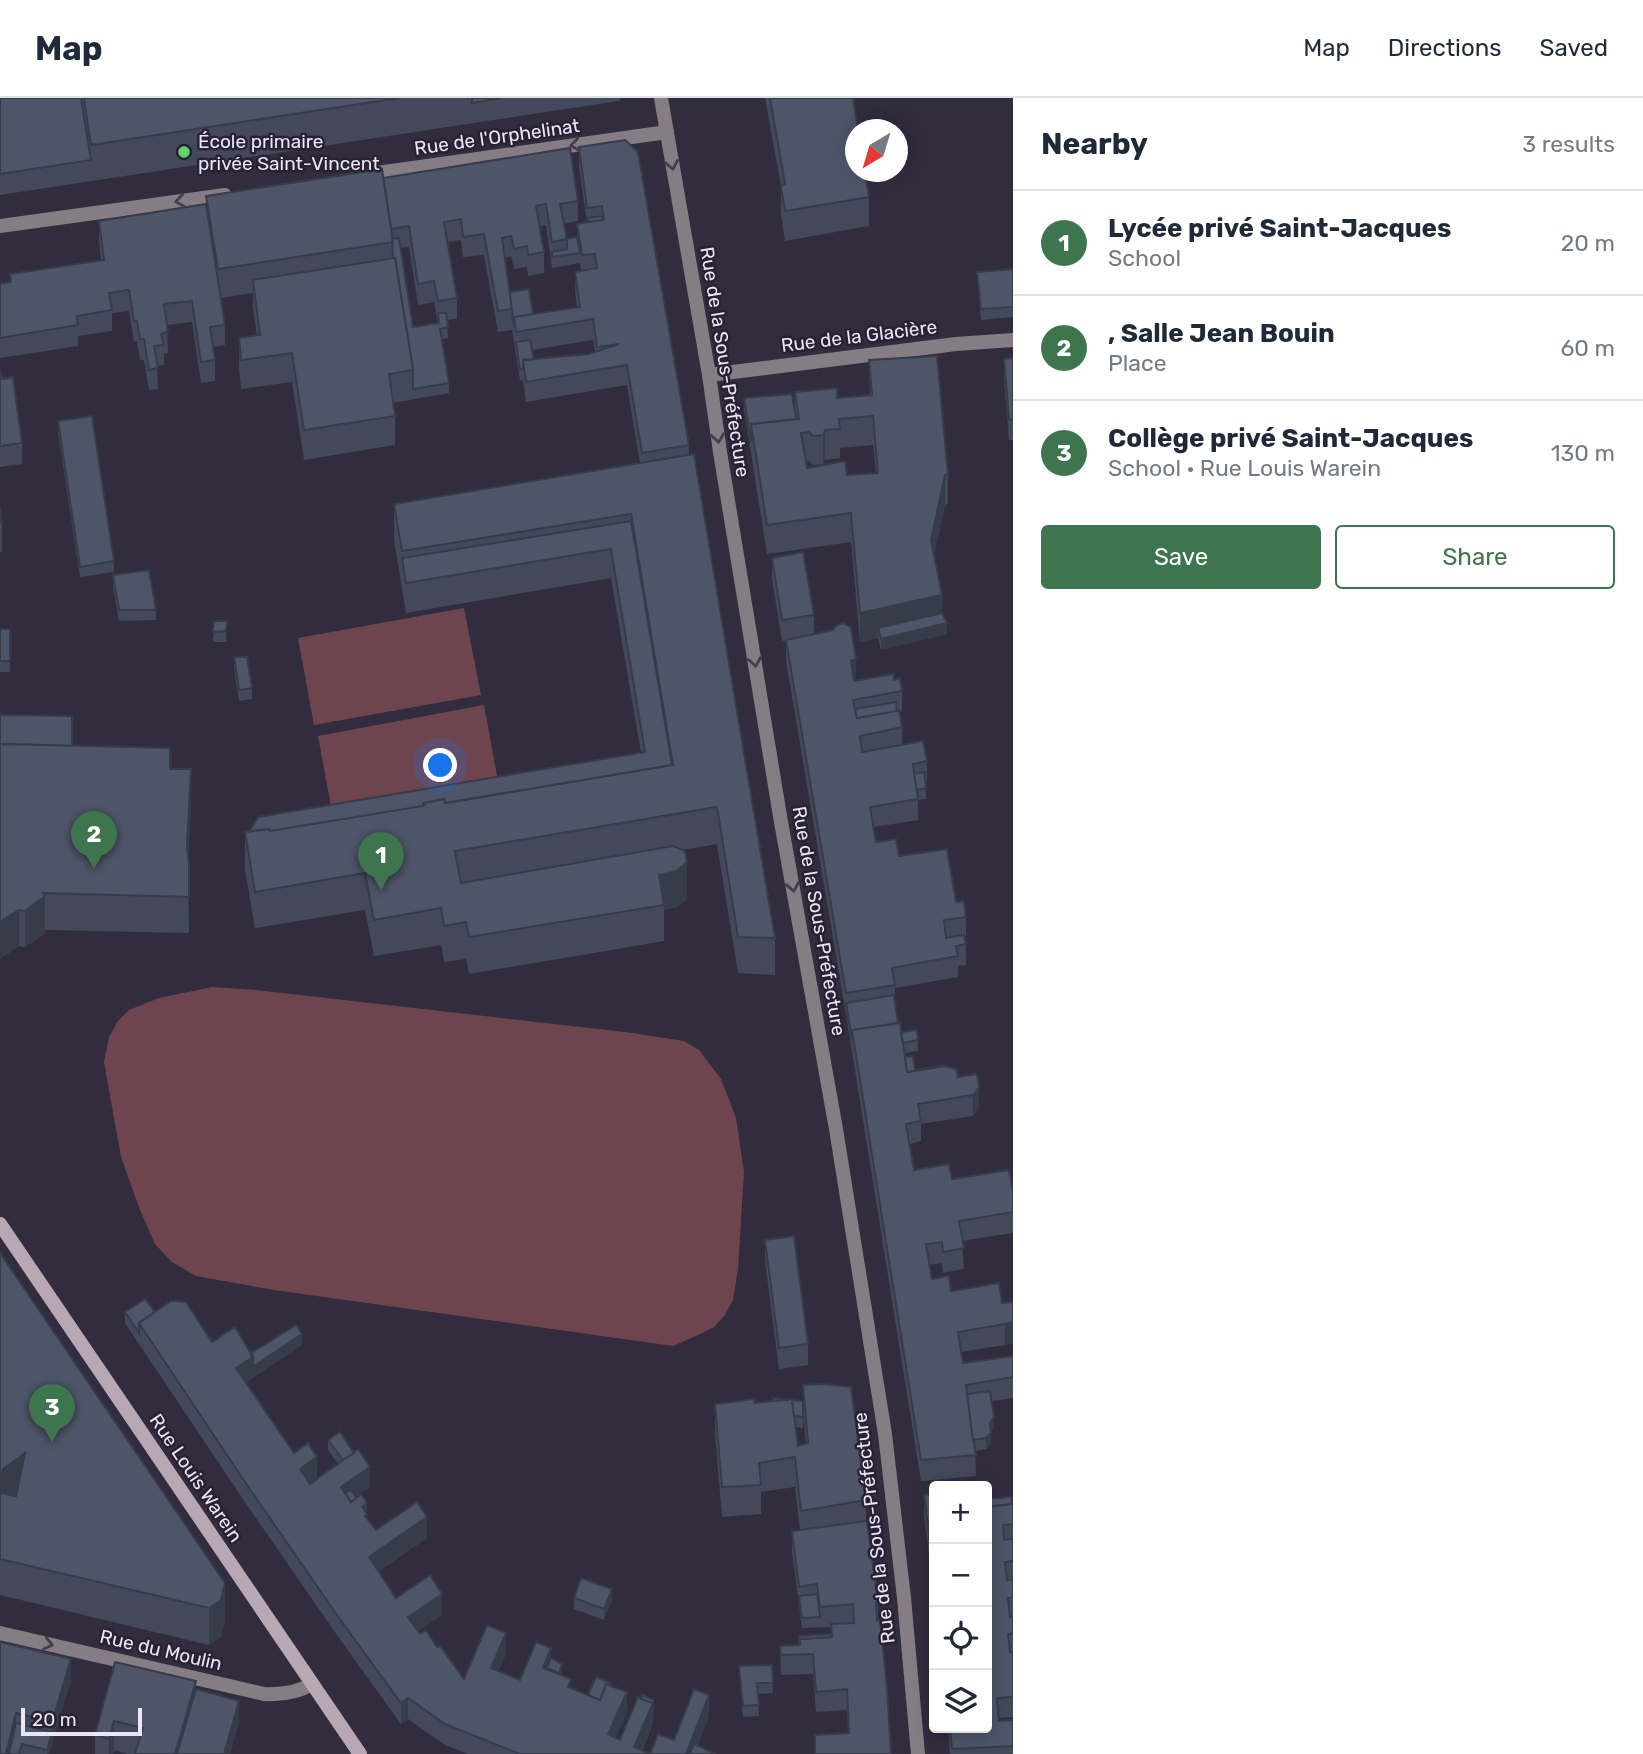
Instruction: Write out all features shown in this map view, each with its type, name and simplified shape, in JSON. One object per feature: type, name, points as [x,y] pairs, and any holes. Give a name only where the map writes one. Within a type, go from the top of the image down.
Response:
[{"type":"main road","name":"Rue Louis Warein","points":[[0,1224],[360,1754]]},
{"type":"street","name":"Rue de la Sous-Préfecture","points":[[661,98],[781,822],[836,1129],[884,1434],[904,1598],[918,1754]]},
{"type":"street","name":"Rue de l'Orphelinat","points":[[353,177],[667,132]]},
{"type":"street","points":[[0,226],[245,192]]},
{"type":"street","name":"Rue de la Glacière","points":[[709,375],[1013,340]]},
{"type":"street","name":"Rue du Moulin","points":[[0,1633],[264,1694],[287,1694],[312,1684]]},
{"type":"shaded area","points":[[464,608],[481,695],[314,725],[298,638]]},
{"type":"shaded area","points":[[484,705],[500,792],[334,822],[318,736]]},
{"type":"shaded area","points":[[212,987],[625,1032],[684,1041],[699,1050],[721,1079],[736,1118],[744,1172],[738,1269],[733,1300],[725,1315],[714,1327],[673,1346],[274,1290],[196,1276],[172,1262],[155,1244],[121,1157],[104,1062],[109,1037],[118,1021],[129,1010],[159,998]]},
{"type":"building","points":[[0,98],[81,98],[91,160],[0,174]]},
{"type":"building","points":[[84,98],[399,98],[91,145]]},
{"type":"building","points":[[472,98],[501,98],[472,103]]},
{"type":"building","points":[[770,98],[853,98],[856,119],[845,119],[845,182],[867,182],[869,197],[785,211],[781,186],[785,184]]},
{"type":"building","points":[[625,140],[638,152],[689,445],[642,453],[627,365],[526,382],[523,360],[589,354],[619,344],[597,347],[593,319],[516,332],[514,317],[580,307],[575,272],[597,268],[595,254],[582,255],[577,224],[604,219],[602,206],[587,208],[579,147]]},
{"type":"building","points":[[570,148],[578,201],[560,204],[567,239],[552,242],[546,204],[536,206],[544,252],[528,255],[527,246],[514,249],[511,236],[502,238],[512,309],[498,311],[484,234],[463,237],[461,219],[444,222],[457,298],[438,301],[434,281],[418,284],[409,226],[391,229],[383,178]]},
{"type":"building","points":[[382,169],[393,242],[218,269],[206,196]]},
{"type":"building","points":[[206,204],[225,325],[210,327],[215,360],[201,362],[192,301],[164,304],[168,332],[161,334],[164,345],[154,346],[158,368],[149,370],[144,339],[140,339],[137,321],[134,321],[129,290],[109,293],[112,310],[77,316],[78,325],[0,338],[0,284],[11,282],[10,274],[104,260],[99,221]]},
{"type":"building","points":[[602,216],[603,220],[588,222],[587,218]]},
{"type":"building","points":[[577,237],[580,253],[552,257],[552,252],[567,249],[565,239]]},
{"type":"building","points":[[399,238],[413,327],[439,323],[438,313],[446,313],[448,327],[440,329],[449,383],[413,389],[413,370],[393,258],[392,239]]},
{"type":"building","points":[[395,258],[413,370],[389,374],[395,416],[304,430],[292,353],[241,360],[239,338],[260,335],[253,280]]},
{"type":"building","points":[[1013,269],[1013,307],[981,309],[977,272]]},
{"type":"building","points":[[529,289],[533,314],[514,317],[514,327],[510,292]]},
{"type":"building","points":[[530,340],[534,359],[523,360],[523,369],[520,370],[516,342]]},
{"type":"building","points":[[937,356],[948,475],[945,475],[931,540],[942,595],[860,613],[851,513],[767,525],[751,424],[799,419],[795,392],[837,388],[837,398],[872,395],[869,360]],"holes":[[[873,416],[878,473],[847,475],[845,461],[807,468],[801,433],[823,435],[825,430],[840,429],[839,419]]]},
{"type":"building","points":[[1013,358],[1013,419],[1009,420],[1004,359]]},
{"type":"building","points":[[0,367],[2,379],[13,377],[22,443],[0,446]]},
{"type":"building","points":[[792,394],[796,419],[751,424],[751,442],[744,398]]},
{"type":"building","points":[[92,416],[114,561],[80,567],[58,421]]},
{"type":"building","points":[[694,454],[775,938],[738,937],[717,807],[455,851],[461,883],[673,846],[685,851],[687,862],[677,871],[659,875],[664,905],[469,937],[466,922],[444,926],[441,908],[374,920],[365,873],[255,892],[245,832],[270,831],[424,805],[423,803],[444,799],[445,803],[673,765],[631,514],[402,551],[394,504]]},
{"type":"building","points":[[631,521],[672,765],[445,803],[444,799],[423,803],[423,806],[270,831],[250,831],[258,817],[645,752],[611,549],[406,583],[402,558]]},
{"type":"building","points":[[803,552],[814,615],[782,620],[772,558]]},
{"type":"building","points":[[149,570],[156,610],[119,610],[113,575]]},
{"type":"building","points":[[942,613],[947,623],[881,639],[878,628]]},
{"type":"building","points":[[214,621],[227,621],[226,631],[213,632]]},
{"type":"building","points":[[844,623],[851,628],[856,659],[851,661],[854,681],[893,674],[894,680],[900,678],[902,691],[853,700],[857,718],[899,710],[902,727],[860,736],[862,752],[923,741],[927,761],[913,764],[918,799],[870,807],[876,842],[896,839],[899,856],[947,849],[956,902],[964,901],[966,917],[944,920],[946,938],[964,935],[966,944],[956,946],[958,956],[892,968],[895,985],[846,993],[786,640],[833,630]]},
{"type":"building","points":[[0,629],[10,629],[10,661],[0,661]]},
{"type":"building","points":[[234,657],[247,657],[252,688],[239,690]]},
{"type":"building","points":[[896,702],[897,711],[857,718],[855,709]]},
{"type":"building","points":[[0,715],[72,716],[72,746],[0,744]]},
{"type":"building","points":[[0,744],[170,748],[170,769],[191,769],[187,846],[189,897],[43,893],[45,896],[25,911],[19,910],[0,922]]},
{"type":"building","points":[[924,772],[926,788],[917,790],[914,774]]},
{"type":"building","points":[[894,995],[898,1023],[852,1030],[852,1040],[846,1003]]},
{"type":"building","points":[[900,1023],[907,1072],[945,1066],[956,1069],[958,1077],[977,1074],[979,1087],[973,1095],[918,1104],[921,1121],[906,1124],[914,1170],[949,1164],[952,1179],[1009,1170],[1013,1192],[1013,1212],[959,1221],[964,1248],[943,1252],[942,1242],[926,1244],[932,1279],[949,1276],[951,1291],[999,1283],[1002,1303],[1013,1302],[1013,1322],[958,1332],[963,1363],[1013,1356],[1013,1377],[966,1385],[976,1455],[921,1460],[852,1030]]},
{"type":"building","points":[[917,1030],[918,1040],[903,1043],[901,1032]]},
{"type":"building","points":[[913,1056],[915,1070],[943,1066],[907,1072],[905,1057]]},
{"type":"building","points":[[794,1236],[808,1344],[779,1348],[765,1240]]},
{"type":"building","points":[[0,1253],[225,1583],[221,1600],[209,1608],[0,1559],[0,1493],[16,1496],[25,1453],[3,1469],[0,1482]]},
{"type":"building","points":[[145,1299],[155,1312],[139,1323],[139,1333],[125,1312]]},
{"type":"building","points":[[171,1301],[186,1302],[212,1342],[235,1327],[253,1357],[236,1368],[294,1453],[308,1443],[317,1457],[300,1469],[310,1484],[358,1449],[370,1467],[341,1487],[351,1502],[361,1494],[367,1503],[362,1507],[367,1514],[365,1516],[376,1530],[417,1502],[427,1517],[369,1557],[396,1598],[430,1575],[442,1594],[408,1617],[420,1634],[426,1630],[464,1679],[487,1625],[506,1633],[491,1668],[520,1680],[536,1642],[551,1648],[543,1668],[571,1679],[568,1687],[600,1700],[606,1684],[627,1692],[608,1734],[620,1740],[638,1697],[653,1703],[634,1747],[650,1754],[520,1754],[445,1724],[408,1698],[401,1703],[247,1485],[139,1323]]},
{"type":"building","points":[[296,1325],[302,1334],[253,1367],[251,1353]]},
{"type":"building","points":[[803,1385],[851,1387],[866,1500],[801,1511],[795,1457],[759,1463],[761,1485],[722,1487],[715,1404],[754,1399],[755,1403],[792,1399],[798,1446],[808,1443]]},
{"type":"building","points":[[990,1391],[994,1417],[990,1423],[991,1433],[986,1438],[973,1440],[967,1394]]},
{"type":"building","points":[[792,1400],[803,1401],[803,1417],[794,1416]]},
{"type":"building","points":[[340,1432],[354,1453],[343,1460],[328,1440]]},
{"type":"building","points":[[351,1490],[356,1498],[351,1502],[345,1493]]},
{"type":"building","points":[[929,1494],[929,1534],[924,1495]]},
{"type":"building","points":[[1011,1497],[1012,1504],[992,1506],[992,1499]]},
{"type":"building","points":[[1013,1504],[1013,1524],[1003,1525],[1004,1540],[1013,1539],[1013,1561],[1005,1562],[1007,1580],[1013,1580],[1013,1597],[1008,1598],[1010,1617],[1013,1616],[1013,1633],[1008,1634],[1010,1652],[1013,1652],[1013,1697],[997,1698],[999,1721],[1013,1720],[1013,1746],[952,1749],[950,1733],[992,1733],[992,1506]]},
{"type":"building","points":[[867,1521],[887,1687],[891,1754],[815,1754],[815,1735],[849,1733],[847,1689],[816,1692],[813,1654],[781,1655],[780,1646],[800,1645],[800,1639],[832,1637],[831,1624],[854,1623],[853,1604],[820,1607],[817,1584],[799,1587],[792,1531]]},
{"type":"building","points":[[581,1578],[612,1589],[604,1609],[574,1598]]},
{"type":"building","points":[[817,1594],[820,1617],[802,1618],[799,1596]]},
{"type":"building","points":[[831,1634],[831,1637],[800,1639],[800,1645],[799,1636]]},
{"type":"building","points":[[0,1642],[71,1659],[52,1722],[16,1713],[6,1754],[0,1754]]},
{"type":"building","points":[[551,1658],[562,1664],[559,1673],[547,1668]]},
{"type":"building","points":[[115,1662],[196,1681],[175,1754],[135,1754],[143,1728],[114,1721],[109,1739],[95,1735]]},
{"type":"building","points":[[772,1665],[773,1683],[757,1683],[759,1705],[743,1706],[739,1666]]},
{"type":"building","points":[[596,1677],[611,1683],[606,1684],[600,1700],[588,1695]]},
{"type":"building","points":[[196,1689],[239,1701],[224,1754],[177,1754]]},
{"type":"building","points":[[694,1689],[709,1695],[686,1754],[650,1754],[658,1734],[674,1740]]},
{"type":"building","points":[[642,1695],[654,1700],[653,1703],[641,1699]]},
{"type":"building","points":[[16,1723],[52,1732],[47,1750],[22,1744],[19,1754],[9,1754]]},
{"type":"building","points":[[694,1744],[716,1754],[690,1754]]},
{"type":"place","name":"École primaire privée Saint-Vincent","points":[[184,152]]},
{"type":"place","name":", Salle Jean Bouin","points":[[94,869]]},
{"type":"place","name":"Lycée privé Saint-Jacques","points":[[381,890]]},
{"type":"place","name":"Collège privé Saint-Jacques","points":[[52,1442]]}]
